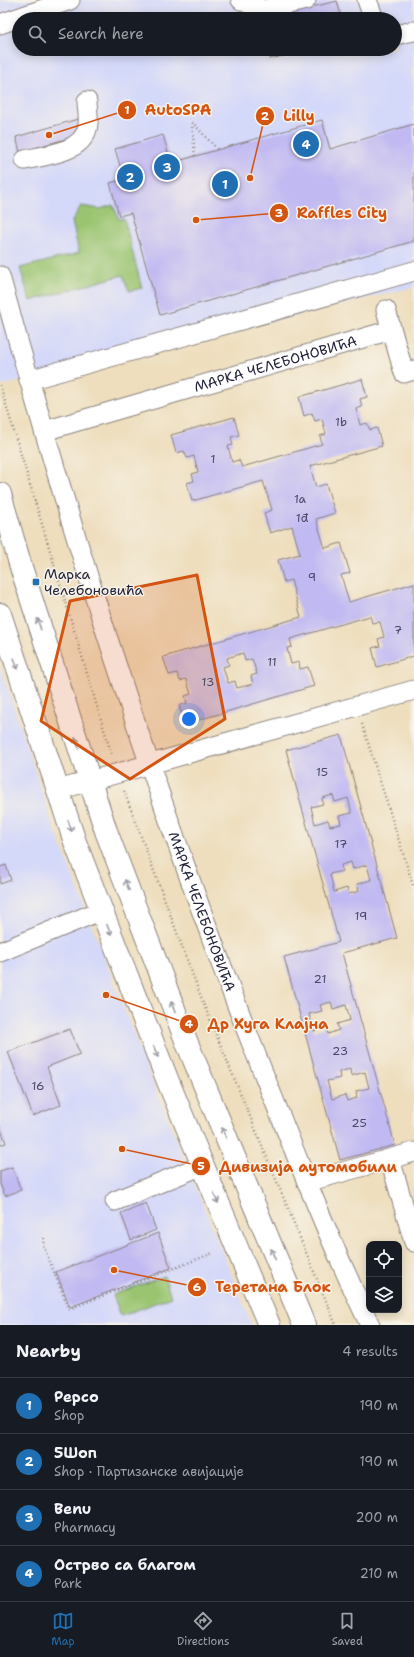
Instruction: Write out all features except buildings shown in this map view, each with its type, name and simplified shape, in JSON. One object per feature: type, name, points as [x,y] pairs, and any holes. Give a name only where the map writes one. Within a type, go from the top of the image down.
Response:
[{"type":"main road","points":[[0,494],[20,566],[106,831],[187,1043],[304,1325]]},
{"type":"main road","points":[[0,614],[58,790],[102,910],[167,1080],[270,1325]]},
{"type":"street","points":[[35,12],[70,0]]},
{"type":"street","points":[[241,0],[263,10],[306,0]]},
{"type":"street","points":[[366,0],[371,12]]},
{"type":"street","points":[[0,24],[12,20]]},
{"type":"street","points":[[402,33],[414,30]]},
{"type":"street","points":[[25,160],[70,149],[80,142],[88,129],[87,101]]},
{"type":"street","points":[[29,380],[414,271]]},
{"type":"street","name":"МАРКА ЧЕЛЕБОНОВИЋА","points":[[0,276],[29,380],[95,601],[148,763],[208,932],[307,1182],[370,1325]]},
{"type":"street","points":[[386,310],[391,330],[409,372]]},
{"type":"street","name":"МАРКА ЧЕЛЕБОНОВИЋА","points":[[44,431],[391,330]]},
{"type":"street","points":[[58,790],[148,763],[414,690]]},
{"type":"street","points":[[0,952],[102,910]]},
{"type":"street","points":[[307,1182],[414,1152]]},
{"type":"street","points":[[390,1159],[414,1242]]},
{"type":"street","points":[[115,1201],[203,1165]]},
{"type":"path","points":[[195,157],[192,122],[218,150]]},
{"type":"path","points":[[0,385],[117,772],[204,1006],[336,1325]]},
{"type":"path","points":[[356,706],[414,888]]},
{"type":"path","points":[[44,1238],[43,1245],[69,1309],[213,1254]]},
{"type":"highlighted area","points":[[197,575],[225,719],[130,779],[41,721],[70,601]]},
{"type":"shaded area","points":[[0,0],[414,0],[414,287],[0,386]]},
{"type":"shaded area","points":[[0,666],[50,817],[144,1061],[252,1325],[0,1325]]},
{"type":"green space","points":[[113,205],[119,219],[124,219],[142,288],[129,291],[123,275],[30,301],[20,268],[79,253],[72,221],[81,206],[100,209]]},
{"type":"green space","points":[[164,1276],[171,1297],[121,1316],[113,1295]]},
{"type":"place","name":"AutoSPA","points":[[49,135]]},
{"type":"place","name":"Острво са благом","points":[[306,144]]},
{"type":"place","name":"Benu","points":[[167,167]]},
{"type":"place","name":"5Шоп","points":[[130,177]]},
{"type":"place","name":"Lilly","points":[[250,178]]},
{"type":"place","name":"Pepco","points":[[225,184]]},
{"type":"place","name":"Raffles City","points":[[196,220]]},
{"type":"place","name":"Марка Челебоновића","points":[[36,582]]},
{"type":"place","name":"Др Хуга Клајна","points":[[106,995]]},
{"type":"place","name":"Дивизија аутомобили","points":[[122,1149]]},
{"type":"place","name":"Теретана Блок","points":[[114,1270]]}]
